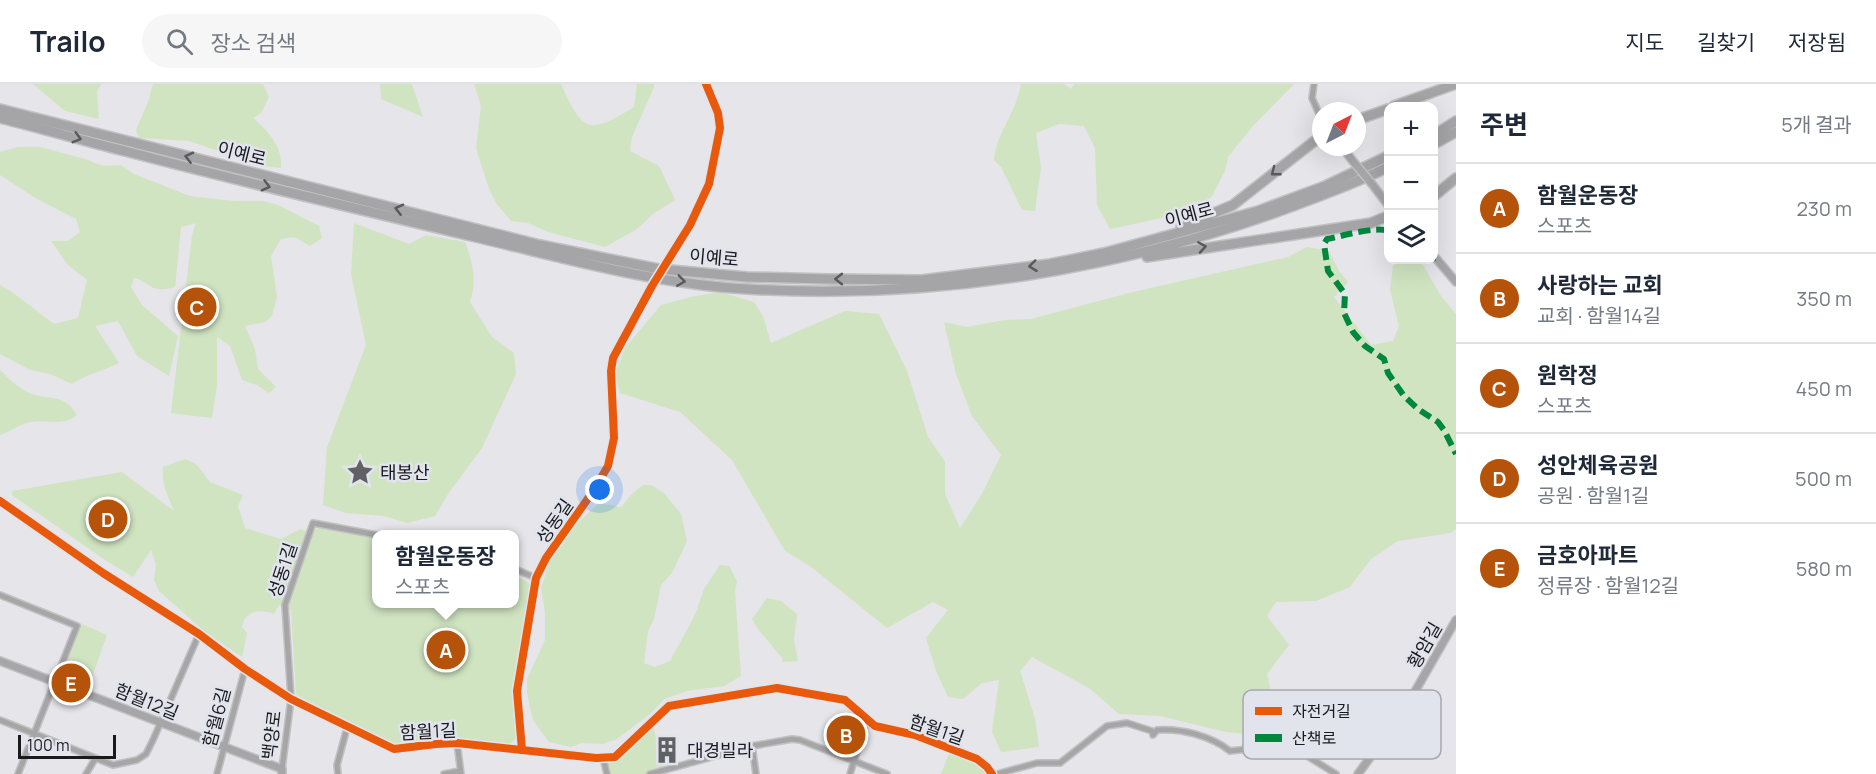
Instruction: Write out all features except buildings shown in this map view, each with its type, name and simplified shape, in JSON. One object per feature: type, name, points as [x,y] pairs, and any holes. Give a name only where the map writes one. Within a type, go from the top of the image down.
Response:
[{"type":"highway","points":[[1405,102],[1456,84]]},
{"type":"highway","name":"이예로","points":[[0,110],[540,244],[658,268],[747,277],[921,279],[1103,258],[1246,224],[1384,169]]},
{"type":"highway","points":[[1366,117],[1384,110]]},
{"type":"highway","name":"이예로","points":[[0,118],[353,208],[583,262],[674,280],[745,289],[880,290],[963,284],[1049,273],[1258,211],[1325,186],[1384,158]]},
{"type":"highway","points":[[1438,133],[1456,122]]},
{"type":"highway","points":[[1438,142],[1456,132]]},
{"type":"highway","points":[[1103,258],[1233,205],[1312,143]]},
{"type":"highway","points":[[1438,193],[1456,178]]},
{"type":"highway","points":[[1103,258],[1371,224],[1384,218]]},
{"type":"street","points":[[668,261],[690,225],[709,184],[720,128],[718,113],[706,84]]},
{"type":"street","points":[[1314,84],[1312,98],[1314,102]]},
{"type":"street","points":[[1349,156],[1384,199]]},
{"type":"street","points":[[1438,261],[1456,282]]},
{"type":"street","name":"성동길","points":[[522,750],[517,691],[536,578],[546,558],[594,490],[608,466],[615,438],[611,371],[613,358],[652,286]]},
{"type":"street","name":"함월1길","points":[[0,501],[103,573],[199,634],[245,669],[291,699],[394,749],[457,743],[603,758],[615,757],[669,706],[777,688],[845,700],[875,726],[915,735],[977,759],[992,774]]},
{"type":"street","name":"성동1길","points":[[291,699],[285,605],[313,523],[372,534]]},
{"type":"street","points":[[519,571],[536,578]]},
{"type":"street","points":[[0,595],[77,626],[18,774]]},
{"type":"street","name":"황암길","points":[[1416,690],[1456,620]]},
{"type":"street","points":[[0,720],[113,765],[137,760],[146,754],[199,634]]},
{"type":"street","name":"함월12길","points":[[0,661],[282,772]]},
{"type":"street","name":"함월6길","points":[[217,774],[245,669]]},
{"type":"street","name":"백양로","points":[[282,772],[291,699]]},
{"type":"street","points":[[850,774],[867,720]]},
{"type":"street","points":[[998,774],[1037,763],[1060,763],[1107,726],[1127,723],[1152,731],[1153,735],[1157,730],[1173,729],[1219,742],[1230,751],[1243,750]]},
{"type":"street","points":[[338,774],[337,765],[347,728]]},
{"type":"street","points":[[650,774],[752,746],[792,739],[800,740],[887,774]]},
{"type":"street","points":[[444,774],[461,773],[457,743]]},
{"type":"street","points":[[752,746],[756,774]]},
{"type":"street","points":[[603,758],[607,774]]},
{"type":"street","points":[[86,774],[95,759]]},
{"type":"street","points":[[1312,759],[1336,774]]},
{"type":"street","name":"황암길","points":[[1358,774],[1369,759]]},
{"type":"green space","points":[[33,84],[101,84],[97,91],[99,119],[65,111]]},
{"type":"green space","points":[[153,84],[263,84],[269,97],[261,113],[253,118],[264,128],[277,146],[281,168],[262,166],[189,141],[139,138],[136,130]]},
{"type":"green space","points":[[380,84],[412,84],[423,117],[381,99]]},
{"type":"green space","points":[[474,84],[561,84],[575,112],[588,124],[596,125],[634,107],[637,84],[654,84],[632,137],[630,151],[659,166],[675,200],[653,214],[637,229],[605,247],[548,232],[528,223],[511,221],[496,203],[476,148],[481,106]]},
{"type":"green space","points":[[1021,84],[1064,84],[1071,89],[1074,84],[1294,84],[1253,126],[1228,157],[1225,171],[1212,196],[1195,211],[1110,229],[1097,205],[1095,148],[1084,126],[1059,124],[1036,133],[1041,167],[1035,211],[1022,210],[1001,167],[994,160],[998,141],[1015,104]]},
{"type":"green space","points":[[18,147],[40,147],[103,166],[121,165],[134,174],[190,196],[234,201],[263,201],[278,205],[319,226],[322,238],[310,246],[294,237],[281,239],[271,256],[277,297],[272,316],[265,322],[245,326],[255,349],[258,369],[276,387],[269,393],[257,385],[242,380],[230,346],[217,337],[217,386],[212,418],[171,413],[192,235],[196,223],[181,227],[175,287],[156,289],[134,278],[131,287],[142,305],[178,336],[169,376],[137,356],[118,321],[95,326],[119,363],[72,384],[50,374],[30,370],[0,354],[0,285],[54,324],[78,318],[87,280],[68,265],[51,241],[68,241],[80,232],[76,219],[37,199],[0,175],[0,152]]},
{"type":"green space","points":[[354,223],[409,244],[426,235],[465,242],[473,272],[470,302],[492,337],[514,353],[516,374],[482,448],[448,494],[435,516],[407,523],[384,516],[346,513],[323,505],[327,447],[366,345],[351,274]]},
{"type":"green space","points":[[1307,247],[1329,251],[1339,271],[1348,282],[1334,297],[1371,345],[1393,341],[1399,326],[1390,290],[1393,266],[1396,264],[1423,264],[1441,296],[1456,314],[1456,529],[1451,533],[1398,541],[1371,559],[1350,587],[1316,601],[1276,602],[1267,616],[1289,645],[1267,674],[1271,690],[1243,690],[1243,734],[1226,732],[1160,716],[1119,714],[1089,688],[1032,657],[1020,671],[1035,718],[1039,747],[1001,752],[992,732],[999,680],[982,683],[963,699],[948,697],[936,671],[926,638],[948,610],[933,602],[887,628],[810,566],[785,551],[732,460],[680,412],[620,393],[615,374],[625,348],[661,305],[691,297],[720,292],[754,302],[763,316],[771,343],[845,311],[879,314],[907,371],[928,437],[945,462],[945,494],[960,528],[983,492],[1001,455],[972,416],[956,374],[944,322],[967,327],[1005,320],[1031,319],[1129,293],[1288,257]]},
{"type":"green space","points":[[0,370],[23,390],[34,395],[60,400],[72,408],[77,415],[61,422],[27,423],[0,435]]},
{"type":"green space","points":[[185,459],[196,464],[210,482],[243,495],[238,506],[245,528],[281,539],[300,529],[312,533],[322,527],[372,537],[372,608],[519,608],[519,577],[529,583],[517,737],[511,743],[434,740],[396,747],[296,695],[291,610],[279,605],[274,614],[259,611],[246,617],[242,627],[247,633],[242,657],[204,631],[159,591],[154,580],[156,564],[151,550],[133,577],[12,495],[12,491],[122,472],[174,511],[164,484],[163,467]]},
{"type":"green space","points":[[643,485],[651,485],[664,493],[681,514],[687,541],[672,573],[661,585],[654,619],[648,631],[644,663],[655,667],[670,661],[695,615],[704,589],[720,565],[729,566],[737,581],[735,592],[741,676],[724,686],[687,691],[664,699],[651,713],[617,739],[603,744],[582,743],[571,747],[549,742],[533,720],[527,693],[527,679],[545,640],[545,612],[541,588],[549,563],[562,538],[599,503],[621,507]]},
{"type":"green space","points":[[767,598],[781,601],[797,614],[794,640],[798,661],[783,662],[752,619]]},
{"type":"green space","points":[[82,624],[107,635],[88,688],[64,679],[62,675]]},
{"type":"green space","points":[[652,722],[664,770],[650,774],[607,774],[603,759],[615,757]]},
{"type":"green space","points":[[951,749],[977,759],[992,774],[941,774]]},
{"type":"marked path","points":[[1384,230],[1367,231],[1327,239],[1324,244],[1328,271],[1345,294],[1344,313],[1353,332],[1365,346],[1384,359],[1388,373],[1404,396],[1418,409],[1438,422],[1456,454]]},
{"type":"cycle path","points":[[522,750],[517,691],[536,578],[546,558],[594,490],[608,466],[614,438],[611,371],[613,358],[652,286],[690,225],[709,184],[720,128],[718,113],[706,84]]},
{"type":"cycle path","points":[[0,501],[103,573],[199,634],[245,669],[291,699],[394,749],[457,743],[596,758],[615,757],[669,706],[777,688],[845,700],[875,726],[915,735],[977,759],[992,774]]},
{"type":"place","name":"원학정","points":[[197,307]]},
{"type":"place","name":"태봉산","points":[[360,472]]},
{"type":"place","name":"성안체육공원","points":[[108,519]]},
{"type":"place","name":"함월운동장","points":[[446,650]]},
{"type":"place","name":"금호아파트","points":[[71,683]]},
{"type":"place","name":"사랑하는 교회","points":[[846,735]]},
{"type":"place","name":"대경빌라","points":[[667,750]]}]
